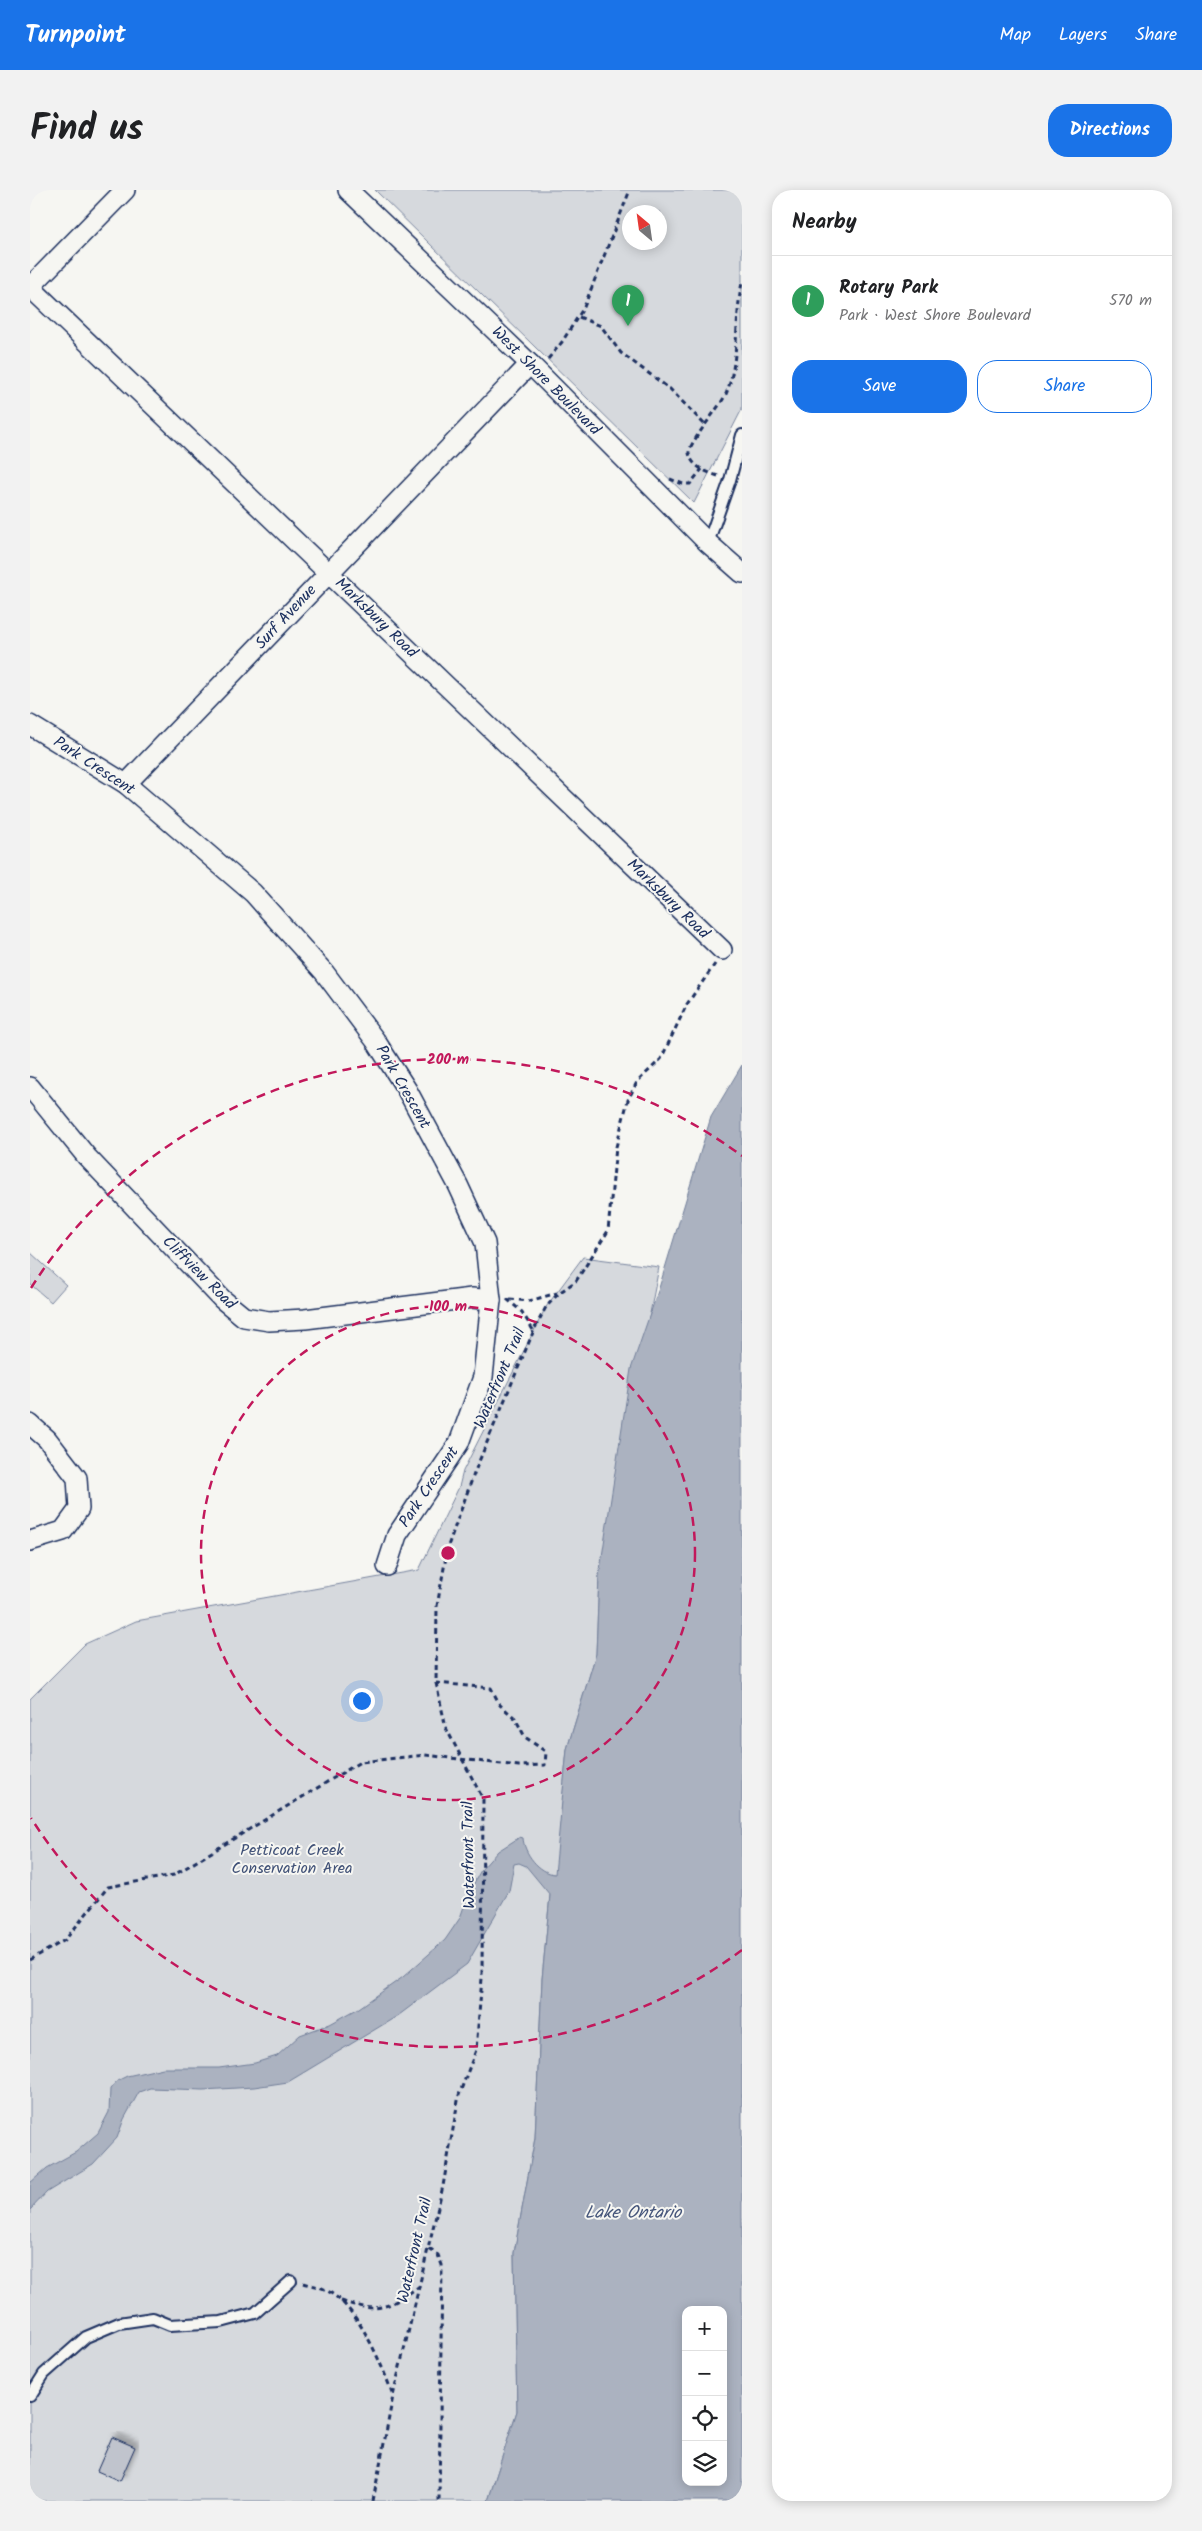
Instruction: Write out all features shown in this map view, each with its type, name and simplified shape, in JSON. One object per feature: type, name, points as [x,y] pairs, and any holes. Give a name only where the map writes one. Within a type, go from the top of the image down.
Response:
[{"type":"street","points":[[30,287],[125,190]]},
{"type":"street","name":"West Shore Boulevard","points":[[348,190],[533,368],[708,543],[742,573]]},
{"type":"street","name":"Marksbury Road","points":[[30,287],[722,950]]},
{"type":"street","name":"Surf Avenue","points":[[126,784],[328,572],[533,368]]},
{"type":"street","name":"Park Crescent","points":[[30,725],[126,784],[253,893],[324,972],[376,1040],[408,1090],[458,1185],[485,1243],[500,1299],[483,1377],[459,1443],[397,1535],[387,1566]]},
{"type":"street","name":"Cliffview Road","points":[[30,1087],[87,1157],[222,1299],[244,1317],[270,1321],[304,1319],[472,1298],[500,1299]]},
{"type":"street","points":[[30,1424],[47,1440],[77,1478],[79,1509],[63,1531],[30,1542]]},
{"type":"lane","points":[[708,543],[730,480],[742,435]]},
{"type":"lane","points":[[30,2396],[44,2374],[86,2337],[119,2323],[153,2318],[170,2324],[221,2322],[255,2313],[291,2281]]},
{"type":"path","points":[[533,368],[562,342],[579,317],[630,190]]},
{"type":"path","points":[[730,480],[698,468],[690,455],[690,446],[706,426],[726,394],[731,373],[742,283]]},
{"type":"path","points":[[579,317],[602,326],[621,353],[670,389],[706,426]]},
{"type":"path","name":"Waterfront Trail","points":[[373,2501],[393,2396],[421,2285],[443,2186],[459,2095],[476,2050],[482,1978],[483,1799],[446,1728],[436,1683],[437,1606],[448,1546],[475,1471],[534,1330],[546,1307],[559,1293],[576,1280],[608,1231],[616,1147],[628,1100],[637,1082],[661,1059],[687,1004],[711,973],[722,950]]},
{"type":"path","points":[[500,1299],[529,1301],[559,1293]]},
{"type":"path","points":[[500,1299],[522,1312],[534,1330]]},
{"type":"path","points":[[30,1960],[65,1940],[108,1887],[174,1875],[360,1762],[425,1755],[518,1766],[545,1765],[546,1752],[525,1737],[515,1718],[500,1705],[491,1688],[436,1683]]},
{"type":"path","points":[[429,2248],[438,2255],[442,2265],[439,2501]]},
{"type":"path","points":[[291,2281],[321,2288],[340,2301],[364,2309],[380,2308],[396,2302],[421,2285]]},
{"type":"path","points":[[340,2301],[375,2348],[393,2396]]},
{"type":"green space","points":[[375,190],[742,190],[742,409],[694,503]]},
{"type":"green space","points":[[30,1252],[66,1285],[51,1302],[30,1284]]},
{"type":"green space","name":"Petticoat Creek Conservation Area","points":[[583,1257],[659,1267],[599,1576],[596,1654],[567,1749],[556,1874],[550,1895],[542,1979],[535,2138],[514,2253],[517,2411],[488,2501],[30,2501],[30,1699],[85,1644],[136,1621],[419,1570],[459,1487],[463,1471],[546,1307]]},
{"type":"water","name":"Lake Ontario","points":[[742,1065],[742,2501],[488,2501],[517,2411],[514,2253],[535,2138],[542,1979],[550,1895],[526,1866],[519,1863],[514,1864],[509,1891],[467,1964],[399,2015],[288,2082],[254,2087],[203,2090],[150,2088],[139,2092],[124,2119],[117,2138],[93,2164],[47,2192],[30,2210],[30,2183],[47,2168],[76,2152],[98,2133],[109,2112],[110,2089],[117,2081],[127,2076],[163,2068],[219,2068],[255,2063],[277,2056],[300,2035],[330,2024],[359,2008],[403,1977],[445,1940],[460,1918],[469,1892],[481,1870],[498,1851],[520,1837],[523,1838],[526,1850],[533,1861],[543,1870],[555,1874],[567,1749],[596,1654],[599,1576],[631,1369],[659,1288],[711,1117]]},
{"type":"building","points":[[112,2437],[135,2447],[120,2481],[97,2471]]},
{"type":"place","name":"Rotary Park","points":[[628,326]]}]
